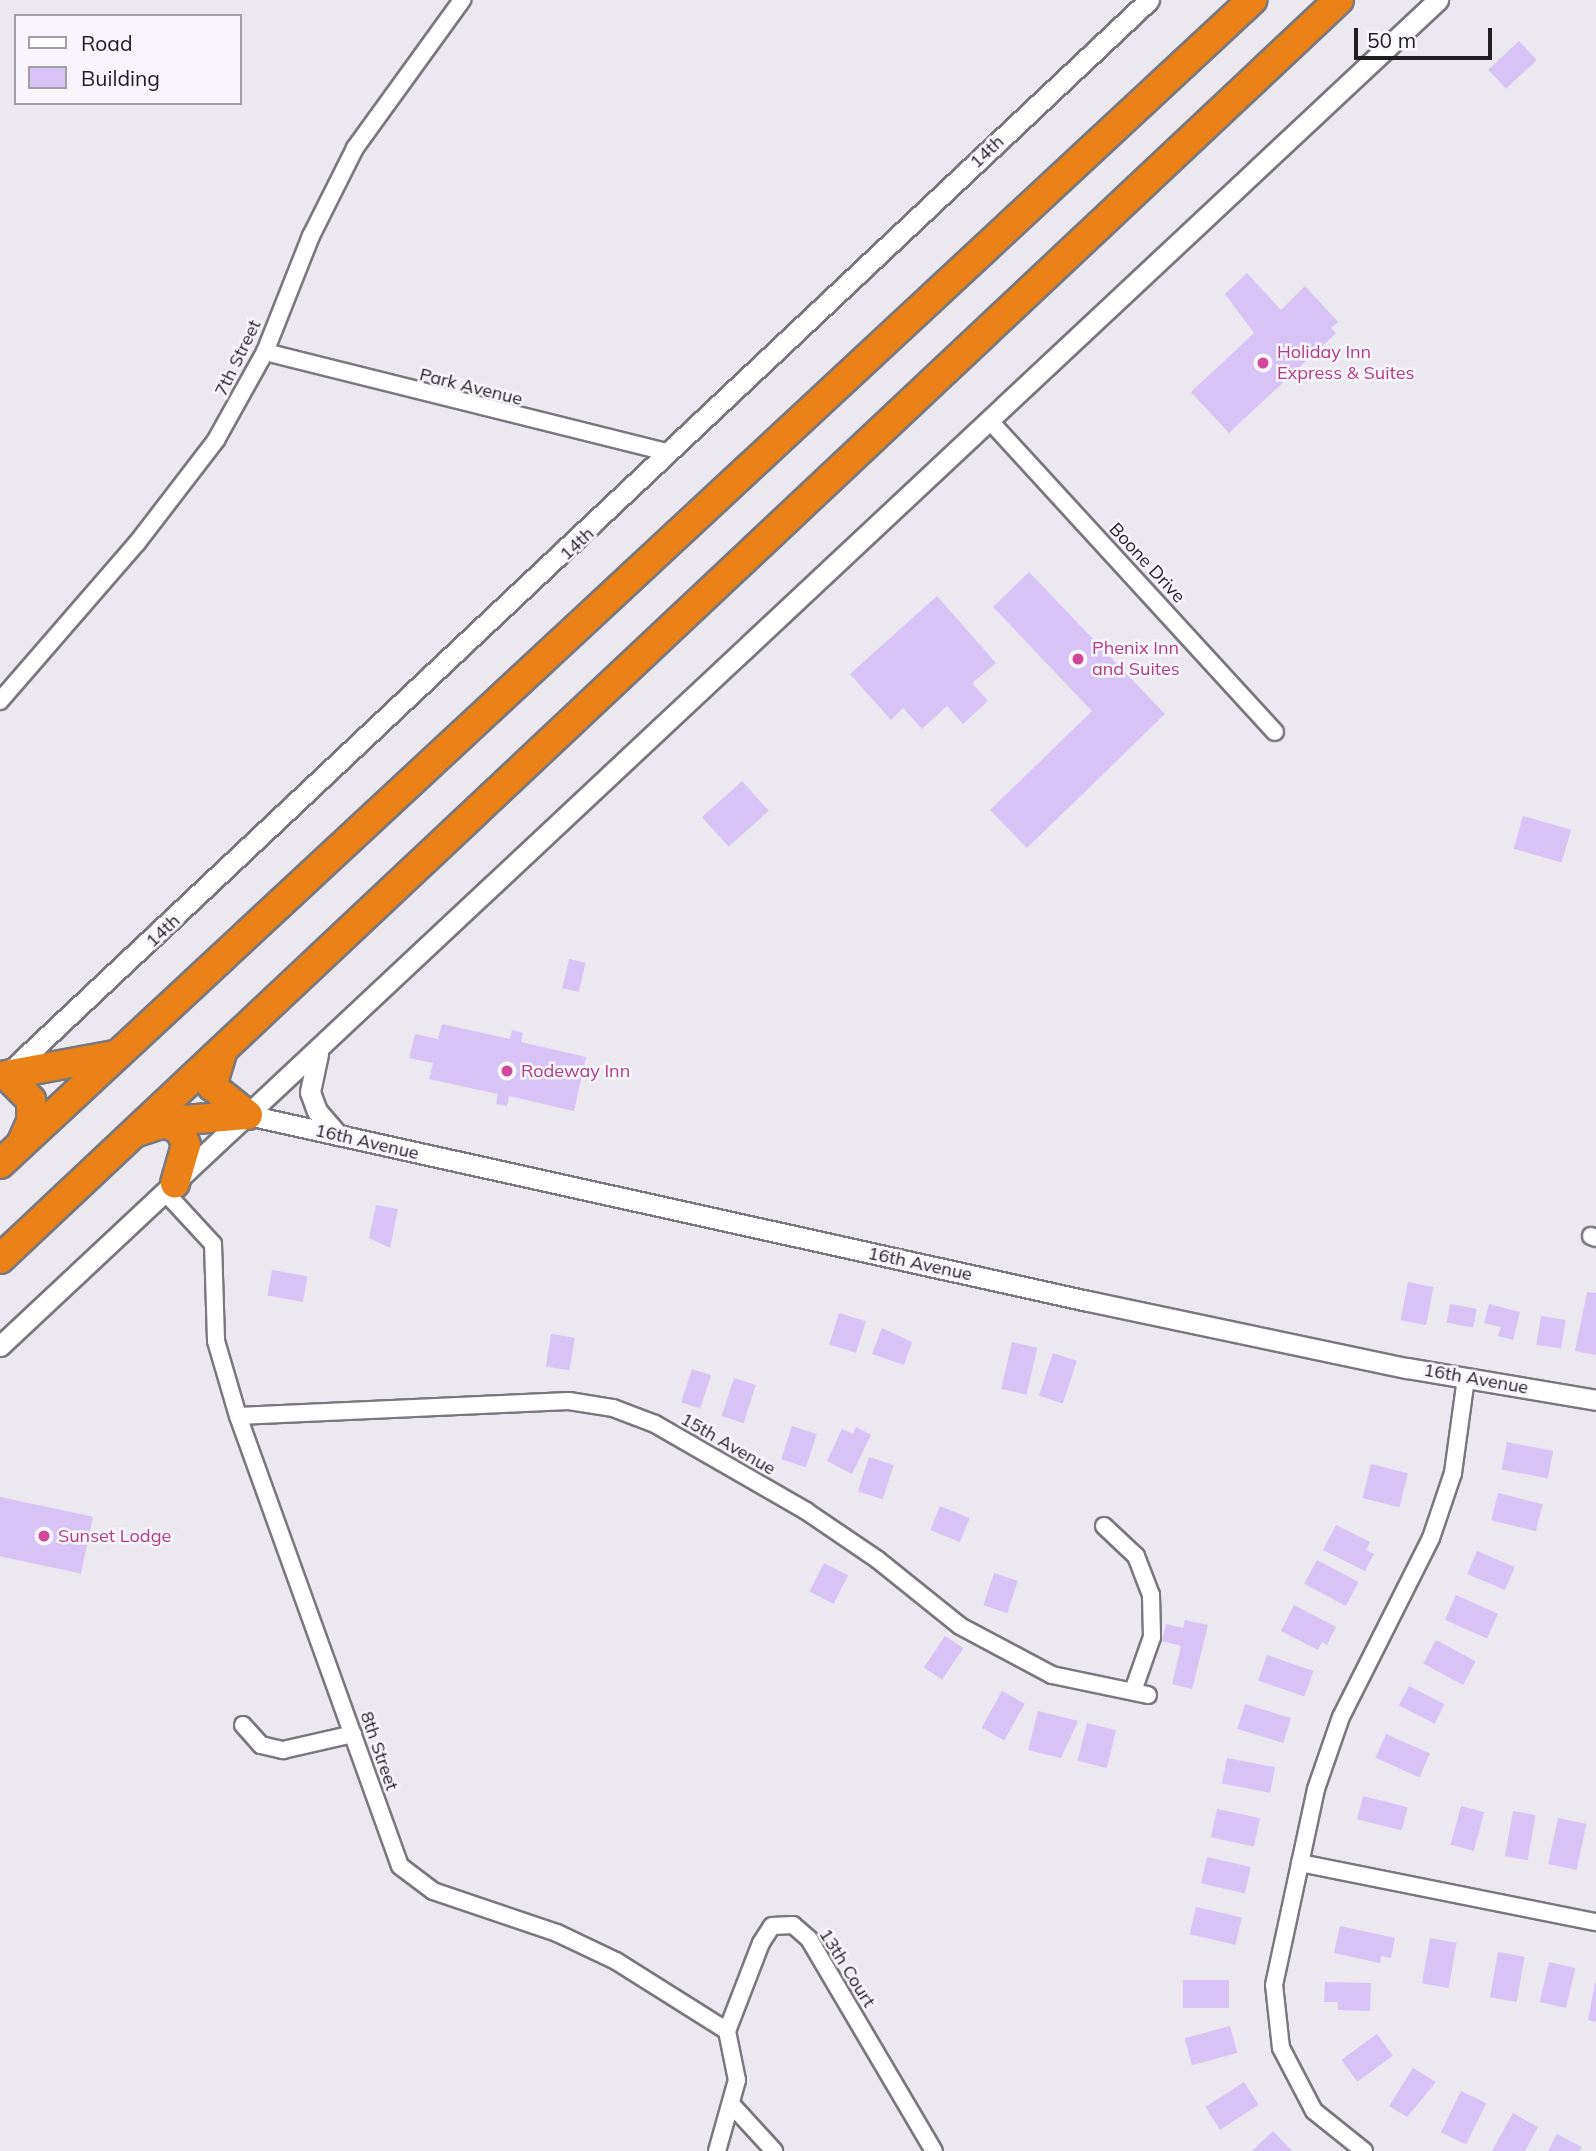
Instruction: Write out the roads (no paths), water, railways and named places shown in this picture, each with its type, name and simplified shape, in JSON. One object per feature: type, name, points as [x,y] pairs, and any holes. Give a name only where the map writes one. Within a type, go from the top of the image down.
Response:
[{"type":"highway","points":[[0,1164],[1252,0]]},
{"type":"highway","points":[[0,1259],[1339,0]]},
{"type":"highway","points":[[226,1044],[212,1086],[248,1115]]},
{"type":"highway","points":[[2,1077],[32,1066],[93,1062],[120,1053]]},
{"type":"highway","points":[[2,1077],[31,1100],[31,1122],[20,1144]]},
{"type":"highway","points":[[128,1136],[164,1122],[248,1115]]},
{"type":"highway","points":[[164,1122],[180,1130],[186,1145],[170,1188]]},
{"type":"street","name":"7th Street","points":[[0,701],[178,493],[216,440],[265,352],[311,236],[355,148],[462,0]]},
{"type":"street","name":"14th","points":[[2,1077],[1149,0]]},
{"type":"street","points":[[0,1346],[1438,0]]},
{"type":"street","name":"Park Avenue","points":[[265,352],[669,453]]},
{"type":"street","name":"Boone Drive","points":[[989,421],[1275,732]]},
{"type":"street","points":[[324,1043],[310,1072],[310,1092],[317,1111],[339,1135]]},
{"type":"street","name":"16th Avenue","points":[[248,1115],[1466,1378],[1596,1400]]},
{"type":"street","name":"8th Street","points":[[170,1188],[213,1244],[216,1340],[237,1416],[400,1866],[433,1891],[557,1933],[616,1961],[727,2031]]},
{"type":"street","points":[[1364,2151],[1314,2111],[1281,2048],[1274,1985],[1316,1789],[1340,1717],[1431,1538],[1453,1473],[1466,1378]]},
{"type":"street","name":"15th Avenue","points":[[237,1416],[569,1401],[613,1408],[654,1424],[806,1511],[878,1560],[960,1626],[1052,1675],[1140,1693],[1152,1637],[1151,1595],[1136,1556],[1104,1526]]},
{"type":"street","points":[[243,1725],[261,1745],[284,1750],[353,1734]]},
{"type":"street","points":[[1300,1863],[1596,1922]]},
{"type":"street","name":"13th Court","points":[[727,2031],[761,1943],[772,1926],[793,1925],[808,1939],[934,2151]]},
{"type":"street","points":[[717,2151],[737,2080],[727,2031]]},
{"type":"street","points":[[731,2104],[774,2151]]},
{"type":"place","name":"Holiday Inn Express & Suites","points":[[1263,363]]},
{"type":"place","name":"Phenix Inn and Suites","points":[[1078,659]]},
{"type":"place","name":"Rodeway Inn","points":[[507,1071]]},
{"type":"place","name":"Sunset Lodge","points":[[44,1536]]}]
